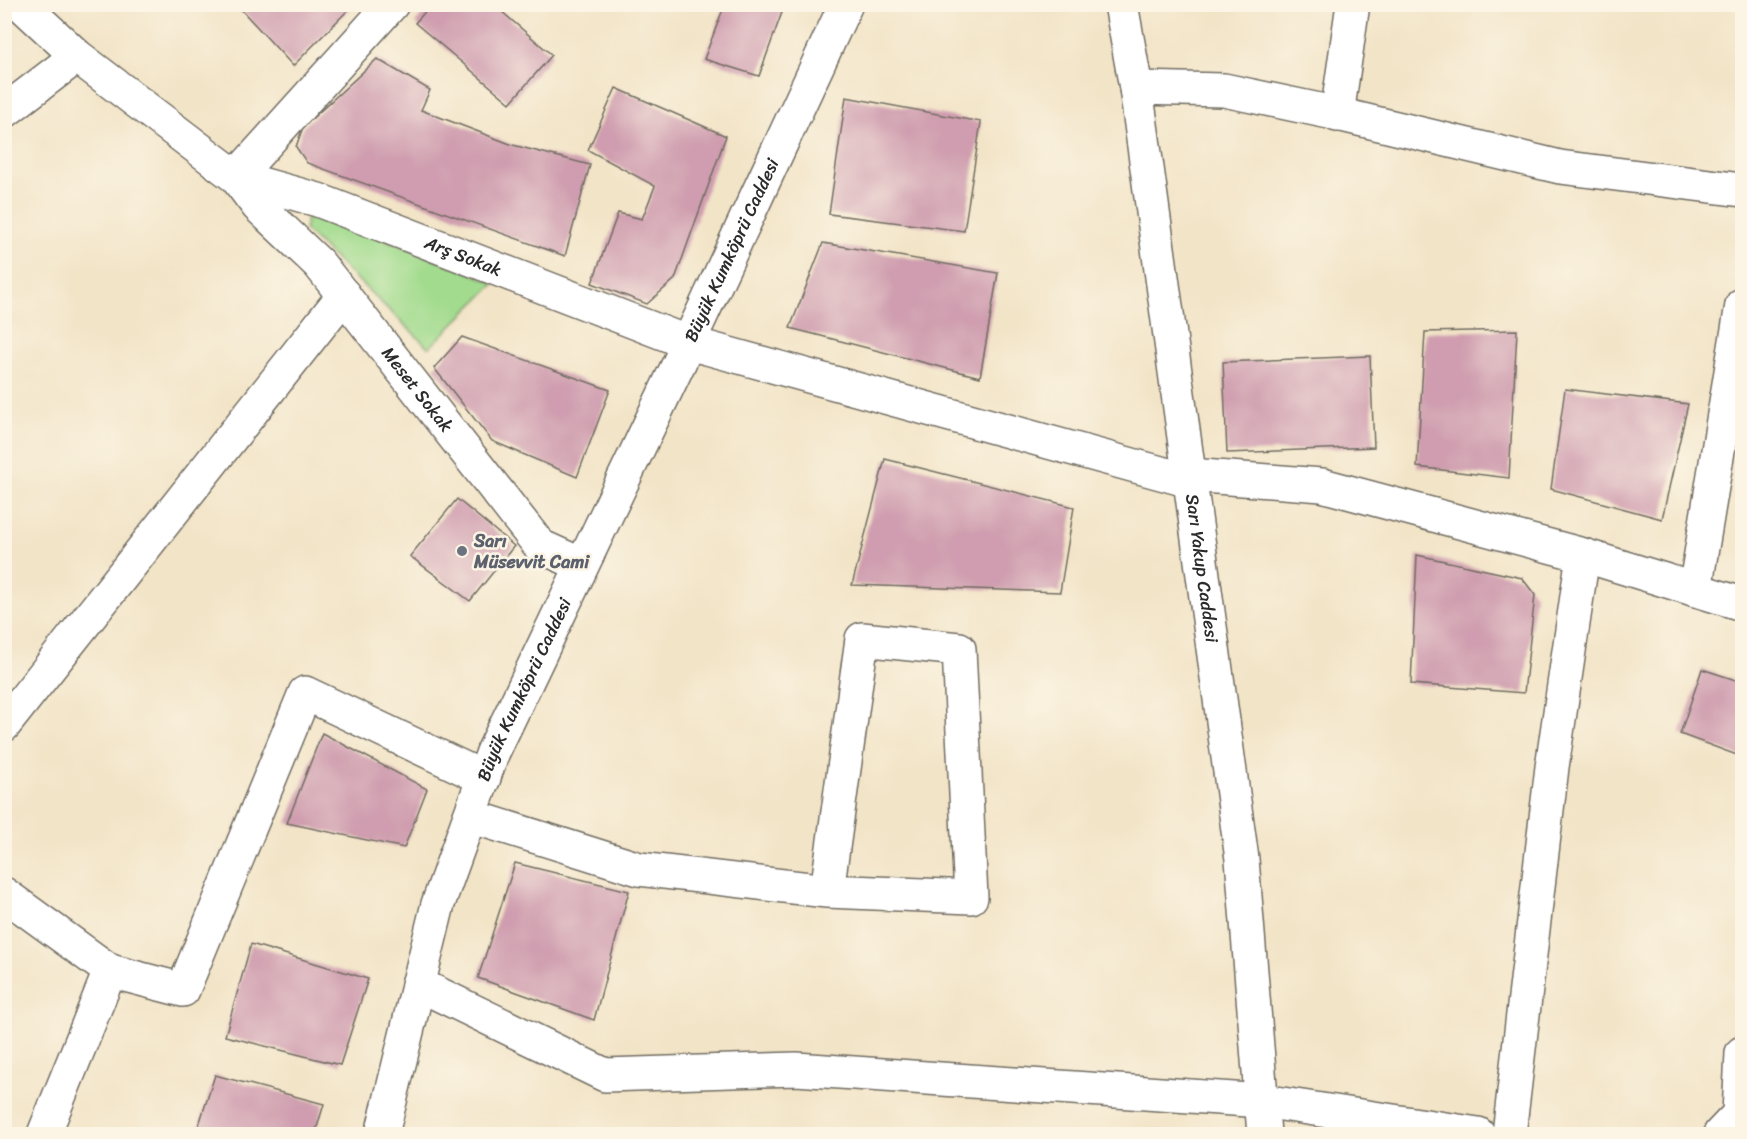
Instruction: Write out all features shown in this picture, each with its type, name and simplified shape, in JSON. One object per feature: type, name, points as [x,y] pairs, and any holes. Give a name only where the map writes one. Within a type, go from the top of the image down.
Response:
[{"type":"street","points":[[21,4],[77,56],[236,177],[392,4]]},
{"type":"street","name":"Büyük Kumköprü Caddesi","points":[[382,1134],[438,904],[493,752],[689,343],[846,4]]},
{"type":"street","name":"Sarı Yakup Caddesi","points":[[1122,4],[1136,88],[1242,859],[1264,1134]]},
{"type":"street","points":[[1337,115],[1353,4]]},
{"type":"street","points":[[4,112],[77,56]]},
{"type":"street","points":[[1136,88],[1224,90],[1560,167],[1743,190]]},
{"type":"street","name":"Meset Sokak","points":[[236,177],[258,206],[320,264],[540,546],[582,565]]},
{"type":"street","name":"Arş Sokak","points":[[236,177],[318,200],[689,343],[1190,478],[1322,485],[1582,555],[1743,604]]},
{"type":"street","points":[[4,725],[344,295]]},
{"type":"street","points":[[1695,590],[1743,305]]},
{"type":"street","points":[[1509,1134],[1552,767],[1582,555]]},
{"type":"street","points":[[470,816],[639,869],[827,891],[971,897],[959,649],[862,639],[827,891]]},
{"type":"street","points":[[4,894],[110,971],[183,990],[305,693],[484,778]]},
{"type":"street","points":[[44,1134],[110,971]]},
{"type":"street","points":[[418,984],[605,1075],[796,1069],[1263,1101],[1478,1134]]},
{"type":"street","points":[[1720,1134],[1739,1114],[1743,1053]]},
{"type":"green space","points":[[321,214],[495,283],[429,348],[305,230],[307,215]]},
{"type":"building","points":[[236,4],[354,4],[293,66]]},
{"type":"building","points":[[432,4],[493,4],[552,55],[510,103],[415,23]]},
{"type":"building","points":[[725,4],[785,4],[759,76],[704,59]]},
{"type":"building","points":[[377,59],[430,90],[421,110],[513,145],[590,165],[565,256],[307,163],[296,147],[303,127]]},
{"type":"building","points":[[4,79],[19,95],[4,107]]},
{"type":"building","points":[[616,88],[726,136],[675,279],[647,304],[592,283],[618,213],[642,219],[655,186],[588,150]]},
{"type":"building","points":[[846,97],[981,122],[964,231],[829,214]]},
{"type":"building","points":[[823,243],[998,273],[980,377],[790,328]]},
{"type":"building","points":[[1517,330],[1509,478],[1417,467],[1425,332]]},
{"type":"building","points":[[462,337],[610,390],[577,477],[492,441],[434,368]]},
{"type":"building","points":[[1370,356],[1374,447],[1227,453],[1223,362]]},
{"type":"building","points":[[1565,389],[1688,404],[1662,519],[1551,489]]},
{"type":"building","points":[[885,459],[1074,507],[1060,592],[852,585]]},
{"type":"building","name":"Sarı Müsevvit Cami","points":[[457,499],[514,546],[470,601],[410,556]]},
{"type":"building","points":[[1417,555],[1522,578],[1535,595],[1524,693],[1411,684]]},
{"type":"building","points":[[1702,669],[1742,682],[1742,757],[1680,734]]},
{"type":"building","points":[[322,733],[427,789],[404,848],[287,823]]},
{"type":"building","points":[[515,863],[629,891],[594,1020],[478,978]]},
{"type":"building","points":[[251,944],[368,979],[340,1065],[225,1036]]},
{"type":"building","points":[[215,1075],[324,1104],[315,1134],[196,1134]]},
{"type":"place","name":"Sarı Müsevvit Cami","points":[[462,551]]}]
